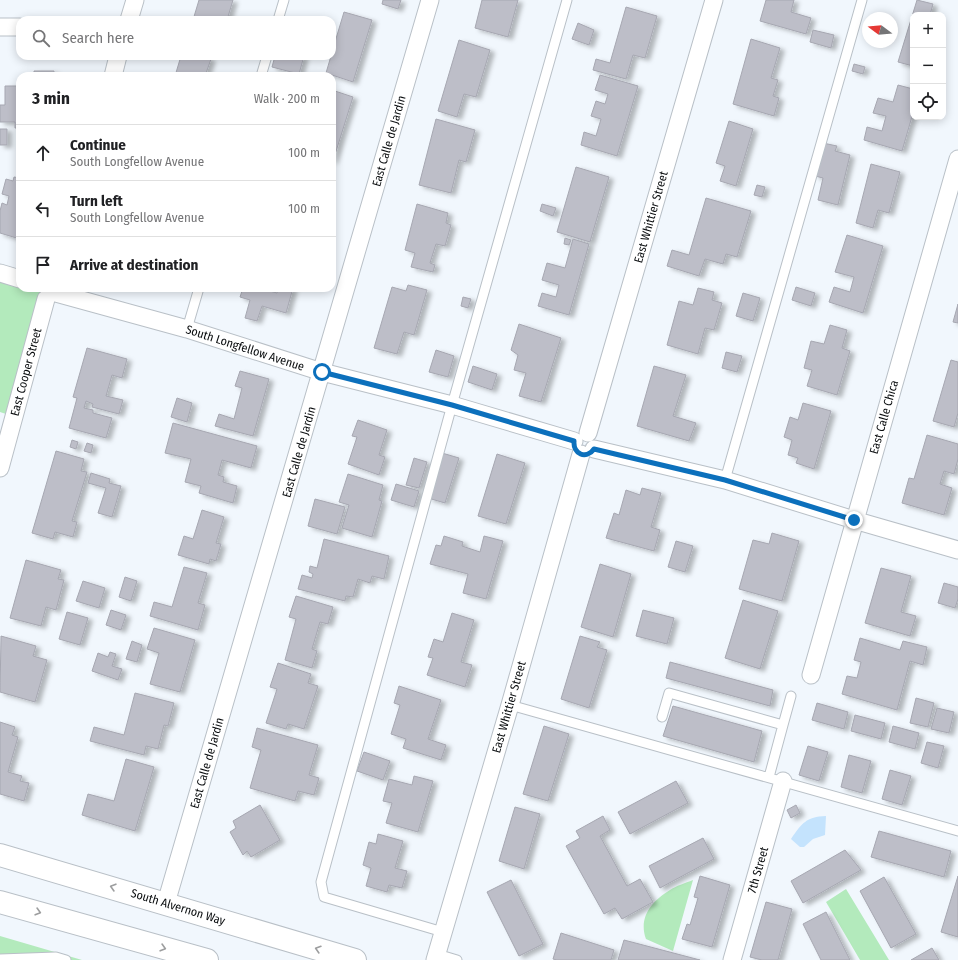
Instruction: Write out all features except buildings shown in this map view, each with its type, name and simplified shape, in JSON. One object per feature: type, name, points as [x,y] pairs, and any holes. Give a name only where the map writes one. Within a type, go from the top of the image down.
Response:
[{"type":"main road","name":"South Alvernon Way","points":[[0,855],[355,960]]},
{"type":"main road","points":[[0,902],[207,960]]},
{"type":"street","points":[[130,16],[135,0]]},
{"type":"street","name":"East Calle de Jardin","points":[[166,903],[430,0]]},
{"type":"street","name":"East Whittier Street","points":[[436,957],[714,0]]},
{"type":"street","points":[[0,27],[16,26]]},
{"type":"street","points":[[113,72],[117,60]]},
{"type":"street","name":"East Calle Chica","points":[[811,675],[958,160]]},
{"type":"street","points":[[0,273],[16,278]]},
{"type":"street","name":"South Longfellow Avenue","points":[[49,292],[187,329],[322,372],[452,405],[584,444],[725,480],[958,550]]},
{"type":"street","name":"East Cooper Street","points":[[0,468],[6,426],[49,292]]},
{"type":"street","name":"7th Street","points":[[732,960],[776,779]]},
{"type":"lane","points":[[279,16],[284,0]]},
{"type":"lane","points":[[443,932],[324,898],[321,882],[452,405],[567,0]]},
{"type":"lane","points":[[725,480],[862,0]]},
{"type":"lane","points":[[262,72],[266,60]]},
{"type":"lane","points":[[187,329],[198,292]]},
{"type":"lane","points":[[662,717],[669,693],[783,725]]},
{"type":"lane","points":[[776,779],[783,725],[791,696]]},
{"type":"lane","points":[[510,705],[958,831]]},
{"type":"lane","points":[[0,959],[56,957],[66,960]]},
{"type":"lane","points":[[436,957],[457,960]]},
{"type":"green space","points":[[0,277],[16,282],[16,292],[40,292],[6,414],[0,412]]},
{"type":"green space","points":[[693,880],[673,951],[646,939],[644,924],[648,910],[663,894]]},
{"type":"green space","points":[[846,889],[889,960],[860,960],[826,902]]},
{"type":"green space","points":[[0,936],[82,960],[0,960]]},
{"type":"water","points":[[826,816],[825,835],[813,839],[804,847],[800,847],[791,839],[798,829],[809,819]]},
{"type":"route","points":[[322,372],[452,405],[574,441],[573,446],[577,452],[583,455],[590,454],[594,449],[725,480],[854,520]]}]
